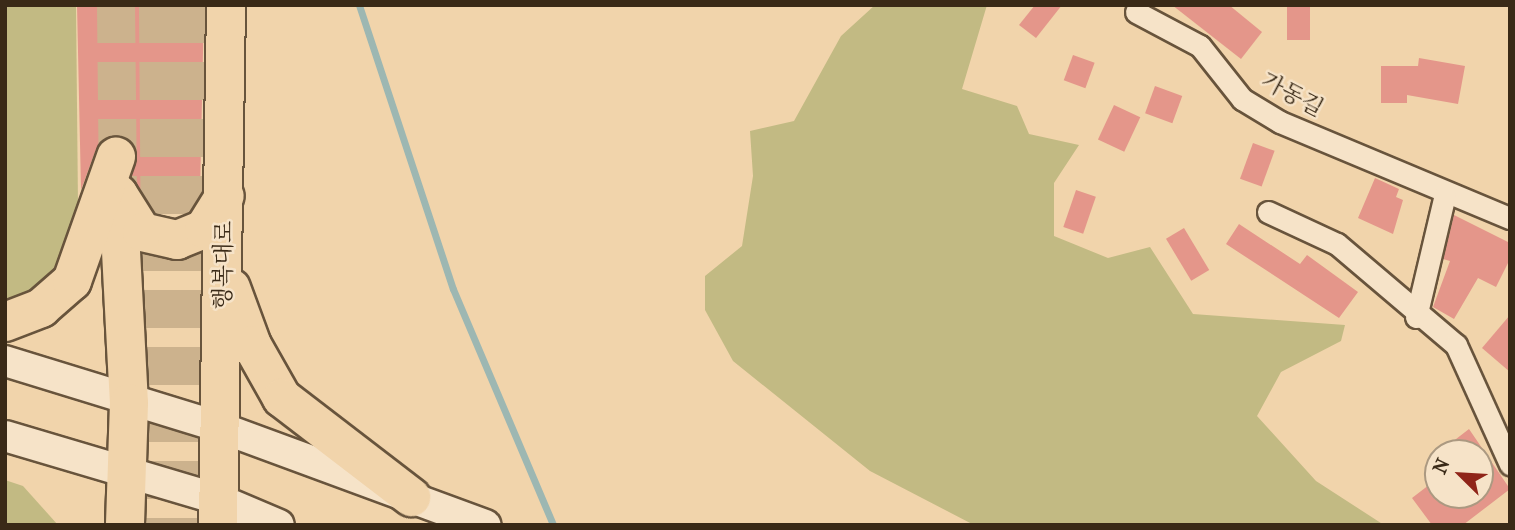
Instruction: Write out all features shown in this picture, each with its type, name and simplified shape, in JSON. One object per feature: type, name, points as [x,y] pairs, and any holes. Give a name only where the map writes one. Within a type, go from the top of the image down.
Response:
[{"type":"highway","name":"행복대로","points":[[218,512],[225,255],[226,5]]},
{"type":"highway","points":[[117,176],[142,232],[177,240],[204,229],[225,196]]},
{"type":"highway","points":[[5,321],[49,303],[72,282],[117,176]]},
{"type":"highway","points":[[117,176],[129,402],[125,525]]},
{"type":"highway","points":[[225,255],[235,307],[282,398],[411,497]]},
{"type":"street","name":"가동길","points":[[1136,12],[1200,46],[1242,99],[1280,122],[1445,194],[1510,218]]},
{"type":"street","points":[[1416,317],[1445,194]]},
{"type":"street","points":[[1268,212],[1336,244],[1416,317],[1456,345],[1510,464]]},
{"type":"street","points":[[5,361],[129,402],[219,427],[486,525]]},
{"type":"street","points":[[5,436],[127,477],[218,512],[279,525]]},
{"type":"shaded area","points":[[5,5],[76,5],[78,206],[59,274],[5,304]]},
{"type":"shaded area","points":[[875,5],[987,5],[962,89],[1017,106],[1029,134],[1079,145],[1054,183],[1054,236],[1108,258],[1150,247],[1193,314],[1345,325],[1341,341],[1281,372],[1257,416],[1316,481],[1384,525],[974,525],[870,471],[733,361],[705,310],[705,276],[742,246],[753,176],[750,131],[794,121],[841,36]]},
{"type":"shaded area","points":[[5,480],[23,486],[58,525],[5,525]]},
{"type":"building","points":[[77,5],[204,5],[200,195],[144,194],[132,178],[133,143],[113,135],[96,149],[81,190]]},
{"type":"building","points":[[1035,5],[1062,5],[1036,38],[1019,25]]},
{"type":"building","points":[[1172,5],[1229,5],[1262,32],[1241,59]]},
{"type":"building","points":[[1287,5],[1310,5],[1310,40],[1287,40]]},
{"type":"building","points":[[1073,55],[1095,63],[1085,88],[1064,80]]},
{"type":"building","points":[[1419,58],[1465,66],[1458,104],[1407,95],[1407,103],[1381,103],[1381,66],[1418,66]]},
{"type":"building","points":[[1155,86],[1182,96],[1172,123],[1145,113]]},
{"type":"building","points":[[1114,105],[1140,117],[1124,152],[1098,139]]},
{"type":"building","points":[[1253,143],[1275,151],[1262,187],[1240,179]]},
{"type":"building","points":[[1375,178],[1399,189],[1396,197],[1403,200],[1393,234],[1358,218]]},
{"type":"building","points":[[1076,190],[1096,197],[1083,234],[1063,227]]},
{"type":"building","points":[[1454,215],[1510,243],[1510,259],[1496,287],[1478,278],[1454,319],[1433,307],[1450,261],[1443,259]]},
{"type":"building","points":[[1239,224],[1300,264],[1307,255],[1358,292],[1339,318],[1226,244]]},
{"type":"building","points":[[1184,228],[1209,270],[1191,281],[1166,239]]},
{"type":"building","points":[[1510,315],[1510,372],[1482,348]]},
{"type":"building","points":[[1469,429],[1476,439],[1456,439]]},
{"type":"building","points":[[1494,466],[1510,489],[1494,501]]},
{"type":"building","points":[[1424,489],[1424,509],[1484,509],[1463,525],[1432,525],[1412,498]]},
{"type":"waterway","points":[[359,5],[453,289],[553,525]]},
{"type":"tunnel","points":[[116,5],[118,192]]},
{"type":"tunnel","points":[[158,5],[162,525]]},
{"type":"tunnel","points":[[187,5],[189,525]]}]
